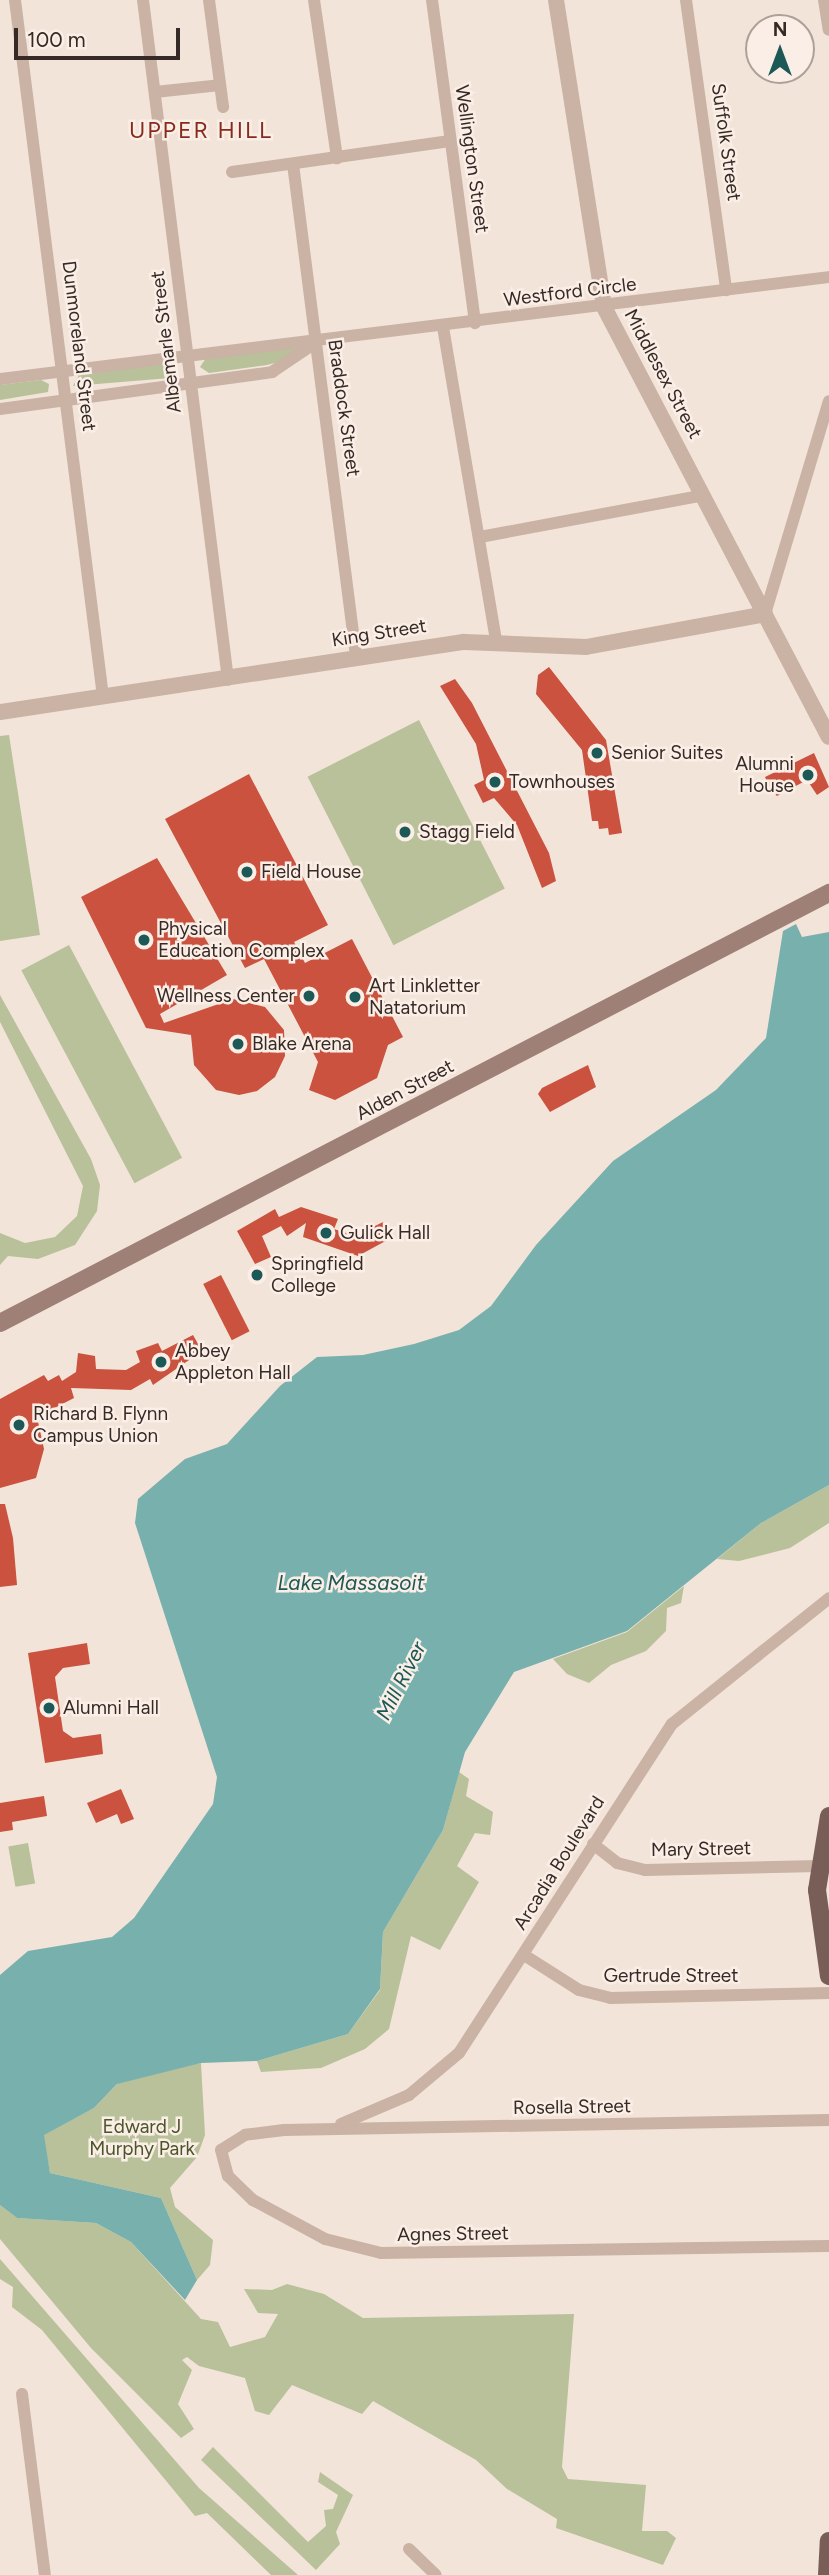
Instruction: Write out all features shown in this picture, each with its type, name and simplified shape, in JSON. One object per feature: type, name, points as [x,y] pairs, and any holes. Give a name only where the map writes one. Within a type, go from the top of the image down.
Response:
[{"type":"main road","name":"Alden Street","points":[[0,1323],[829,893]]},
{"type":"main road","points":[[829,1816],[818,1866],[818,1925],[829,1976]]},
{"type":"main road","points":[[827,2575],[829,2541]]},
{"type":"street","name":"Dunmoreland Street","points":[[15,0],[103,697]]},
{"type":"street","name":"Albemarle Street","points":[[143,0],[228,680]]},
{"type":"street","points":[[209,0],[223,107]]},
{"type":"street","points":[[314,0],[337,158]]},
{"type":"street","name":"Wellington Street","points":[[432,0],[475,323]]},
{"type":"street","name":"Middlesex Street","points":[[556,0],[604,307],[829,737]]},
{"type":"street","name":"Suffolk Street","points":[[686,0],[726,290]]},
{"type":"street","points":[[824,0],[829,30]]},
{"type":"street","points":[[155,92],[220,85]]},
{"type":"street","points":[[232,172],[450,141]]},
{"type":"street","name":"Braddock Street","points":[[293,164],[356,657]]},
{"type":"street","name":"Westford Circle","points":[[0,379],[315,343],[829,277]]},
{"type":"street","points":[[443,327],[496,639]]},
{"type":"street","name":"Westford Circle","points":[[0,409],[191,386],[272,372],[315,343]]},
{"type":"street","points":[[765,614],[829,401]]},
{"type":"street","points":[[480,537],[704,495]]},
{"type":"street","name":"King Street","points":[[0,712],[228,680],[356,657],[496,639],[586,647],[765,614]]},
{"type":"street","name":"Arcadia Boulevard","points":[[317,2129],[374,2113],[431,2080],[476,2031],[593,1844],[678,1717],[829,1598]]},
{"type":"street","name":"Mary Street","points":[[593,1844],[617,1863],[645,1870],[818,1866]]},
{"type":"street","name":"Gertrude Street","points":[[524,1955],[579,1990],[610,1998],[829,1993]]},
{"type":"street","name":"Rosella Street","points":[[317,2129],[829,2120]]},
{"type":"street","name":"Agnes Street","points":[[317,2129],[268,2131],[230,2140],[221,2150],[224,2169],[238,2189],[262,2206],[325,2239],[360,2249],[418,2254],[829,2246]]},
{"type":"street","points":[[22,2394],[45,2575]]},
{"type":"street","points":[[409,2549],[436,2575]]},
{"type":"green space","points":[[298,346],[286,360],[267,365],[209,373],[200,367],[206,358]]},
{"type":"green space","points":[[168,363],[174,370],[170,378],[73,386],[79,375]]},
{"type":"green space","points":[[41,380],[49,384],[48,392],[0,400],[0,385]]},
{"type":"green space","name":"Stagg Field","points":[[419,720],[505,888],[393,945],[308,777]]},
{"type":"green space","points":[[9,735],[40,935],[0,941],[0,736]]},
{"type":"green space","points":[[69,945],[182,1158],[134,1183],[21,970]]},
{"type":"green space","points":[[0,995],[91,1159],[100,1185],[97,1211],[75,1245],[38,1259],[8,1256],[0,1265],[0,1233],[25,1243],[55,1237],[77,1216],[83,1186],[0,1022]]},
{"type":"green space","points":[[829,1485],[829,1523],[790,1548],[739,1561],[717,1559],[761,1523]]},
{"type":"green space","points":[[684,1586],[681,1603],[667,1608],[666,1631],[646,1651],[611,1665],[589,1683],[567,1674],[553,1659],[627,1632]]},
{"type":"green space","points":[[459,1772],[469,1779],[466,1796],[493,1812],[490,1835],[475,1833],[457,1866],[479,1882],[440,1950],[411,1936],[389,2029],[365,2049],[321,2068],[261,2072],[257,2061],[348,2034],[380,1990],[383,1932],[443,1830]]},
{"type":"green space","points":[[28,1843],[35,1883],[15,1887],[8,1846]]},
{"type":"green space","name":"Edward J Murphy Park","points":[[201,2063],[205,2135],[197,2157],[170,2188],[175,2207],[213,2240],[210,2265],[197,2280],[161,2198],[50,2173],[43,2135],[94,2108],[125,2076]]},
{"type":"green space","points":[[0,2205],[17,2218],[96,2223],[131,2242],[201,2319],[218,2322],[230,2347],[265,2337],[278,2314],[258,2313],[244,2289],[272,2290],[287,2284],[324,2294],[363,2318],[574,2314],[562,2467],[568,2479],[646,2485],[642,2531],[667,2531],[676,2538],[663,2565],[556,2528],[557,2519],[507,2489],[476,2460],[373,2401],[362,2414],[292,2385],[269,2415],[255,2411],[245,2378],[199,2366],[187,2357],[182,2360],[192,2370],[178,2404],[194,2429],[181,2438],[91,2348],[0,2239]]},
{"type":"green space","points":[[0,2259],[199,2488],[298,2575],[271,2575],[207,2513],[195,2516],[42,2330],[12,2307],[13,2287],[0,2279]]},
{"type":"green space","points":[[213,2447],[308,2542],[326,2526],[324,2510],[333,2509],[338,2495],[318,2482],[320,2472],[353,2495],[336,2532],[340,2544],[316,2570],[201,2460]]},
{"type":"water","name":"Lake Massasoit","points":[[796,924],[802,937],[829,932],[829,1485],[761,1523],[627,1631],[514,1672],[465,1752],[443,1830],[383,1932],[380,1989],[348,2034],[257,2061],[201,2063],[117,2084],[94,2108],[44,2135],[50,2173],[161,2198],[197,2280],[185,2300],[131,2242],[96,2223],[17,2218],[0,2205],[0,1975],[28,1951],[112,1937],[134,1918],[213,1804],[217,1777],[135,1523],[138,1499],[185,1459],[227,1444],[280,1386],[317,1357],[363,1355],[414,1344],[459,1330],[491,1306],[536,1245],[613,1161],[716,1090],[766,1038],[783,931]]},
{"type":"building","name":"Senior Suites","points":[[549,667],[606,740],[622,833],[609,835],[608,828],[599,829],[598,821],[592,821],[582,750],[536,694],[538,675]]},
{"type":"building","name":"Townhouses","points":[[455,679],[472,703],[549,853],[556,881],[542,888],[517,825],[494,798],[483,803],[474,785],[484,780],[476,744],[440,686]]},
{"type":"building","name":"Alumni House","points":[[814,753],[829,787],[817,795],[807,780],[777,796],[771,790],[765,777]]},
{"type":"building","points":[[249,774],[328,925],[294,942],[305,963],[352,939],[403,1037],[388,1045],[377,1078],[335,1100],[309,1090],[318,1062],[264,959],[245,968],[165,819]]},
{"type":"building","points":[[157,858],[227,975],[160,1014],[164,1023],[233,999],[265,1007],[284,1030],[285,1056],[275,1077],[257,1091],[239,1095],[216,1090],[194,1065],[191,1035],[146,1028],[81,897]]},
{"type":"building","points":[[588,1065],[596,1087],[550,1112],[538,1094],[542,1088]]},
{"type":"building","name":"Gulick Hall","points":[[301,1207],[338,1219],[334,1229],[355,1236],[383,1222],[391,1238],[358,1256],[303,1237],[306,1223],[287,1236],[281,1226],[262,1236],[271,1257],[255,1264],[237,1231],[275,1209],[279,1217]]},
{"type":"building","points":[[221,1275],[250,1331],[232,1340],[203,1284]]},
{"type":"building","points":[[193,1335],[202,1351],[153,1385],[150,1379],[131,1390],[71,1388],[74,1398],[37,1417],[44,1449],[36,1478],[0,1488],[0,1399],[44,1375],[48,1381],[59,1375],[62,1381],[76,1372],[78,1353],[95,1356],[96,1369],[126,1370],[140,1362],[136,1351],[158,1343],[162,1351]]},
{"type":"building","points":[[0,1504],[5,1504],[13,1538],[17,1585],[0,1587]]},
{"type":"building","name":"Alumni Hall","points":[[87,1643],[90,1664],[63,1668],[55,1677],[63,1731],[73,1738],[101,1734],[103,1754],[45,1763],[28,1653]]},
{"type":"building","points":[[121,1789],[134,1819],[121,1824],[117,1814],[96,1823],[87,1803]]},
{"type":"building","points":[[44,1796],[47,1816],[12,1822],[13,1830],[0,1832],[0,1803]]},
{"type":"place","name":"Senior Suites","points":[[597,753]]},
{"type":"place","name":"Alumni House","points":[[808,775]]},
{"type":"place","name":"Townhouses","points":[[495,782]]},
{"type":"place","name":"Stagg Field","points":[[405,832]]},
{"type":"place","name":"Field House","points":[[247,872]]},
{"type":"place","name":"Physical Education Complex","points":[[144,940]]},
{"type":"place","name":"Wellness Center","points":[[309,996]]},
{"type":"place","name":"Art Linkletter Natatorium","points":[[355,997]]},
{"type":"place","name":"Blake Arena","points":[[238,1044]]},
{"type":"place","name":"Gulick Hall","points":[[326,1233]]},
{"type":"place","name":"Springfield College","points":[[257,1275]]},
{"type":"place","name":"Abbey Appleton Hall","points":[[161,1362]]},
{"type":"place","name":"Richard B. Flynn Campus Union","points":[[19,1425]]},
{"type":"place","name":"Alumni Hall","points":[[49,1708]]},
{"type":"district","name":"UPPER HILL","points":[[201,130]]},
{"type":"water label","name":"Mill River","points":[[401,1681]]}]
